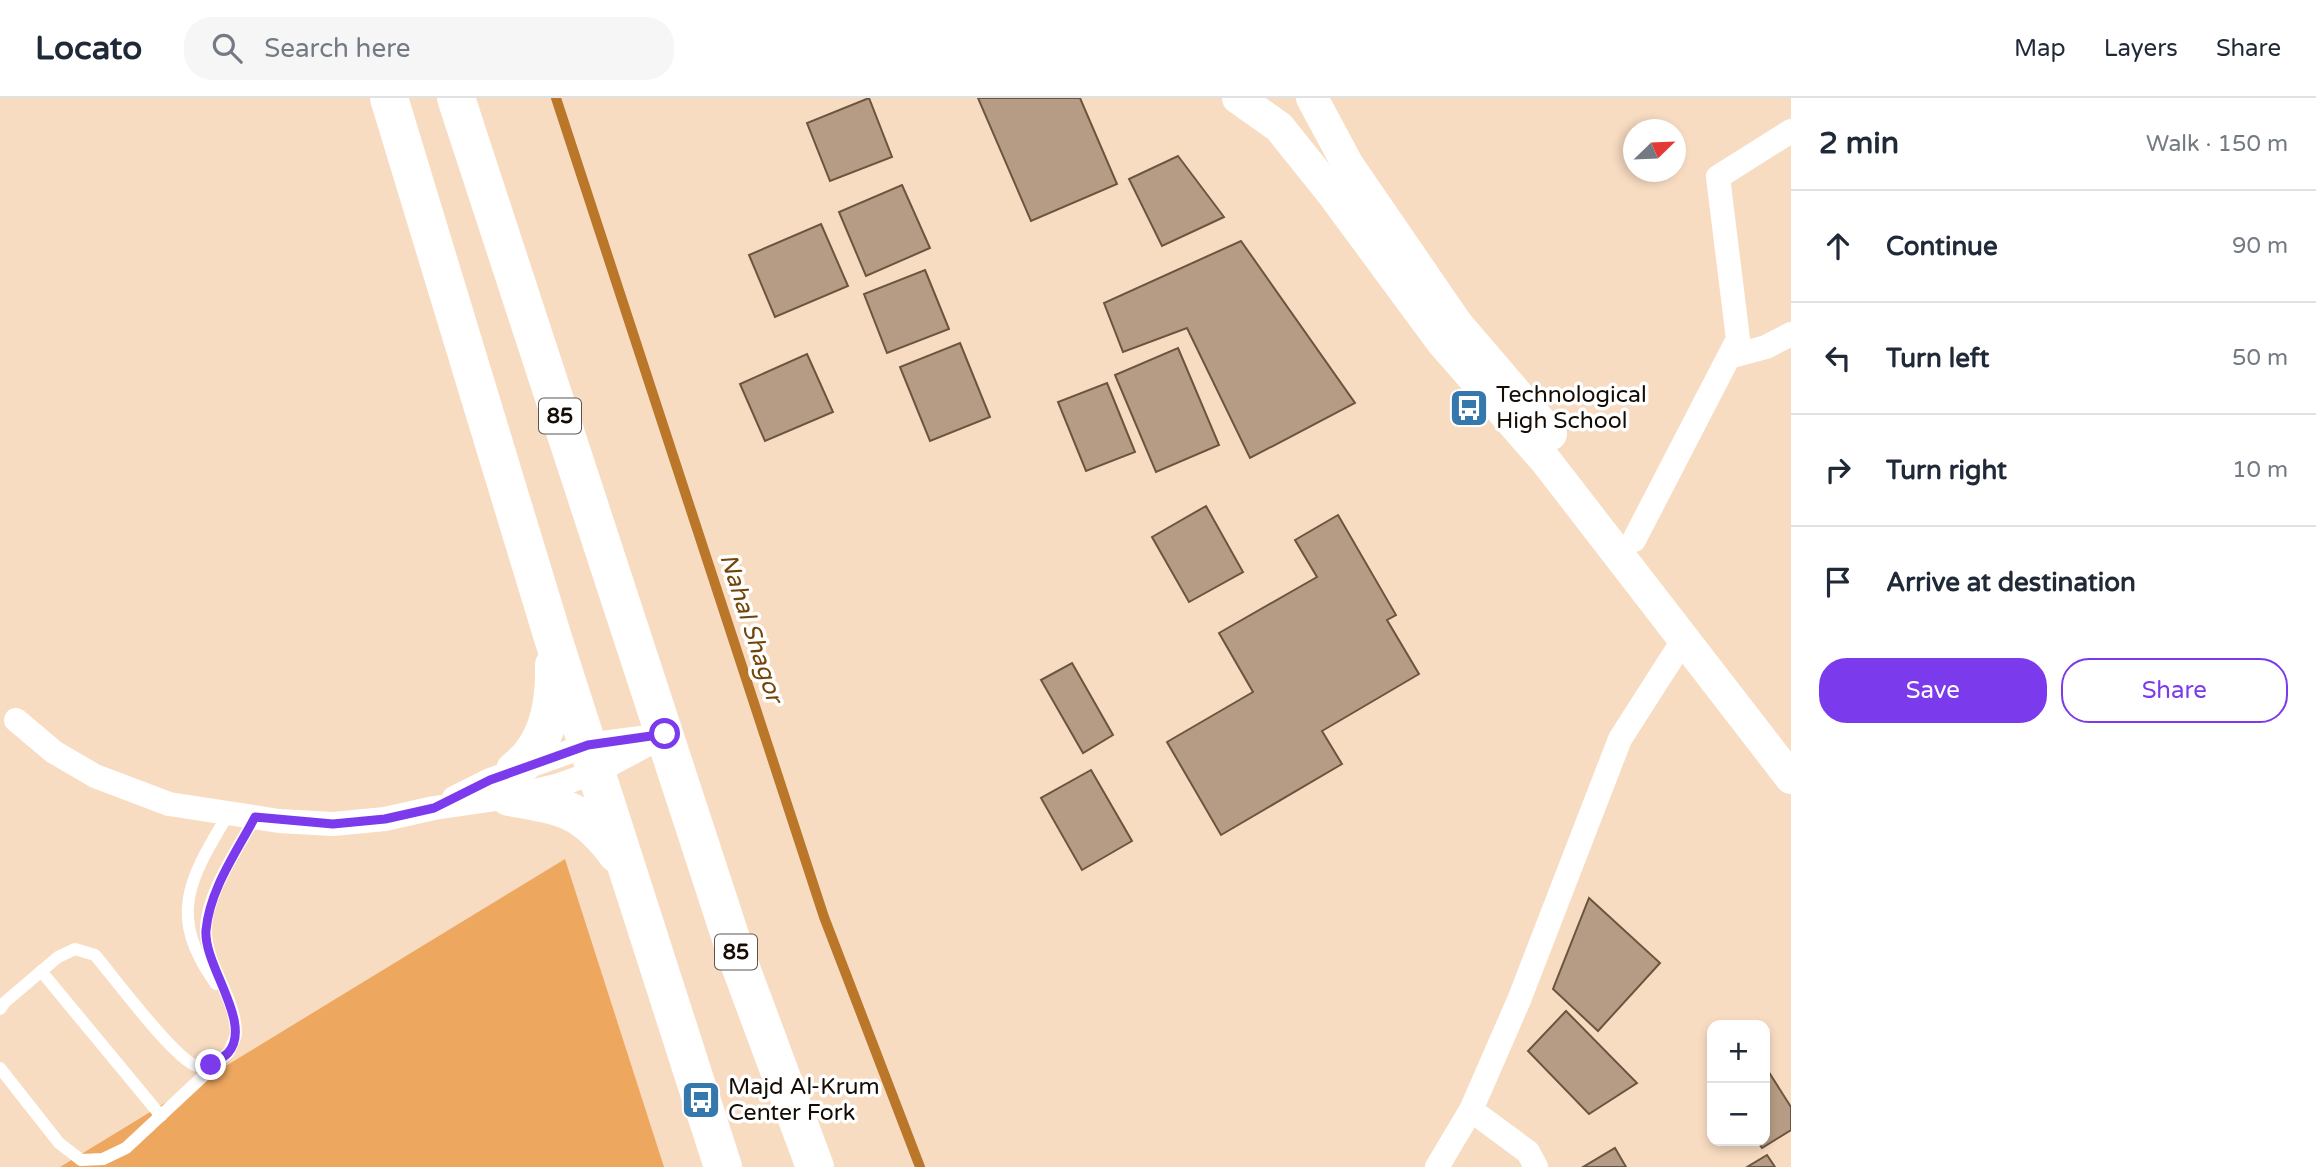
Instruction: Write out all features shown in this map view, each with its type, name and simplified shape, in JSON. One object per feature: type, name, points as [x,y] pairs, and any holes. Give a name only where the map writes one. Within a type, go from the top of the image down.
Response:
[{"type":"highway","points":[[389,98],[553,638],[723,1167]]},
{"type":"highway","name":"85","points":[[456,98],[738,960],[815,1167]]},
{"type":"highway","points":[[553,638],[554,691],[549,719],[512,784],[578,813],[608,842],[626,866]]},
{"type":"street","points":[[1238,98],[1279,127],[1332,193],[1442,342],[1546,461],[1791,778]]},
{"type":"street","points":[[1312,98],[1348,165],[1457,324],[1562,447],[1791,745]]},
{"type":"street","points":[[1634,540],[1738,339],[1718,177],[1791,131]]},
{"type":"street","points":[[1728,357],[1766,347],[1791,334]]},
{"type":"street","points":[[1437,1167],[1471,1110],[1519,1000],[1620,739],[1684,639]]},
{"type":"street","points":[[16,720],[54,752],[95,776],[169,804],[255,817],[333,824],[385,819],[434,808],[512,784],[556,786],[592,758],[665,734]]},
{"type":"street","points":[[1471,1110],[1528,1153],[1536,1167]]},
{"type":"lane","points":[[229,813],[201,860],[188,897],[188,929],[200,963],[229,1003]]},
{"type":"lane","points":[[0,1068],[59,1143],[81,1160],[103,1159],[126,1148],[229,1052],[236,1034],[229,1003],[212,964],[206,933],[211,904],[255,817]]},
{"type":"lane","points":[[0,1009],[58,957],[75,949],[95,955],[176,1052],[196,1066],[211,1065],[229,1052]]},
{"type":"lane","points":[[41,971],[161,1115]]},
{"type":"shaded area","points":[[565,859],[664,1167],[60,1167]]},
{"type":"building","points":[[869,98],[892,157],[830,181],[807,123]]},
{"type":"building","points":[[978,98],[1080,98],[1117,184],[1031,221]]},
{"type":"building","points":[[1178,156],[1224,217],[1162,246],[1129,179]]},
{"type":"building","points":[[902,185],[930,248],[866,276],[839,212]]},
{"type":"building","points":[[821,224],[848,286],[775,317],[749,255]]},
{"type":"building","points":[[1241,241],[1355,403],[1250,458],[1187,328],[1123,352],[1104,303]]},
{"type":"building","points":[[925,270],[949,329],[887,353],[864,294]]},
{"type":"building","points":[[960,343],[990,417],[930,441],[900,367]]},
{"type":"building","points":[[1178,348],[1219,445],[1156,472],[1115,375]]},
{"type":"building","points":[[807,354],[833,412],[765,441],[740,384]]},
{"type":"building","points":[[1107,383],[1135,452],[1086,471],[1058,402]]},
{"type":"building","points":[[1206,506],[1243,572],[1189,602],[1152,537]]},
{"type":"building","points":[[1338,515],[1396,615],[1387,620],[1419,674],[1322,731],[1342,764],[1221,835],[1167,742],[1253,692],[1219,633],[1317,577],[1295,540]]},
{"type":"building","points":[[1072,663],[1113,735],[1083,753],[1041,680]]},
{"type":"building","points":[[1091,770],[1132,841],[1082,870],[1041,798]]},
{"type":"building","points":[[1589,898],[1660,963],[1598,1031],[1553,989]]},
{"type":"building","points":[[1566,1011],[1637,1083],[1589,1114],[1528,1051]]},
{"type":"building","points":[[1770,1074],[1791,1107],[1791,1130],[1770,1143]]},
{"type":"building","points":[[1615,1148],[1626,1167],[1583,1167]]},
{"type":"building","points":[[1767,1155],[1775,1167],[1747,1167]]},
{"type":"waterway","name":"Nahal Shagor","points":[[556,98],[824,917],[920,1167]]},
{"type":"place","name":"Technological High School","points":[[1469,408]]},
{"type":"place","name":"Majd Al-Krum Center Fork","points":[[701,1100]]},
{"type":"route","points":[[211,1065],[229,1052],[236,1034],[229,1003],[212,964],[206,933],[211,904],[255,817],[333,824],[385,819],[434,808],[490,780],[588,745],[665,734]]}]
